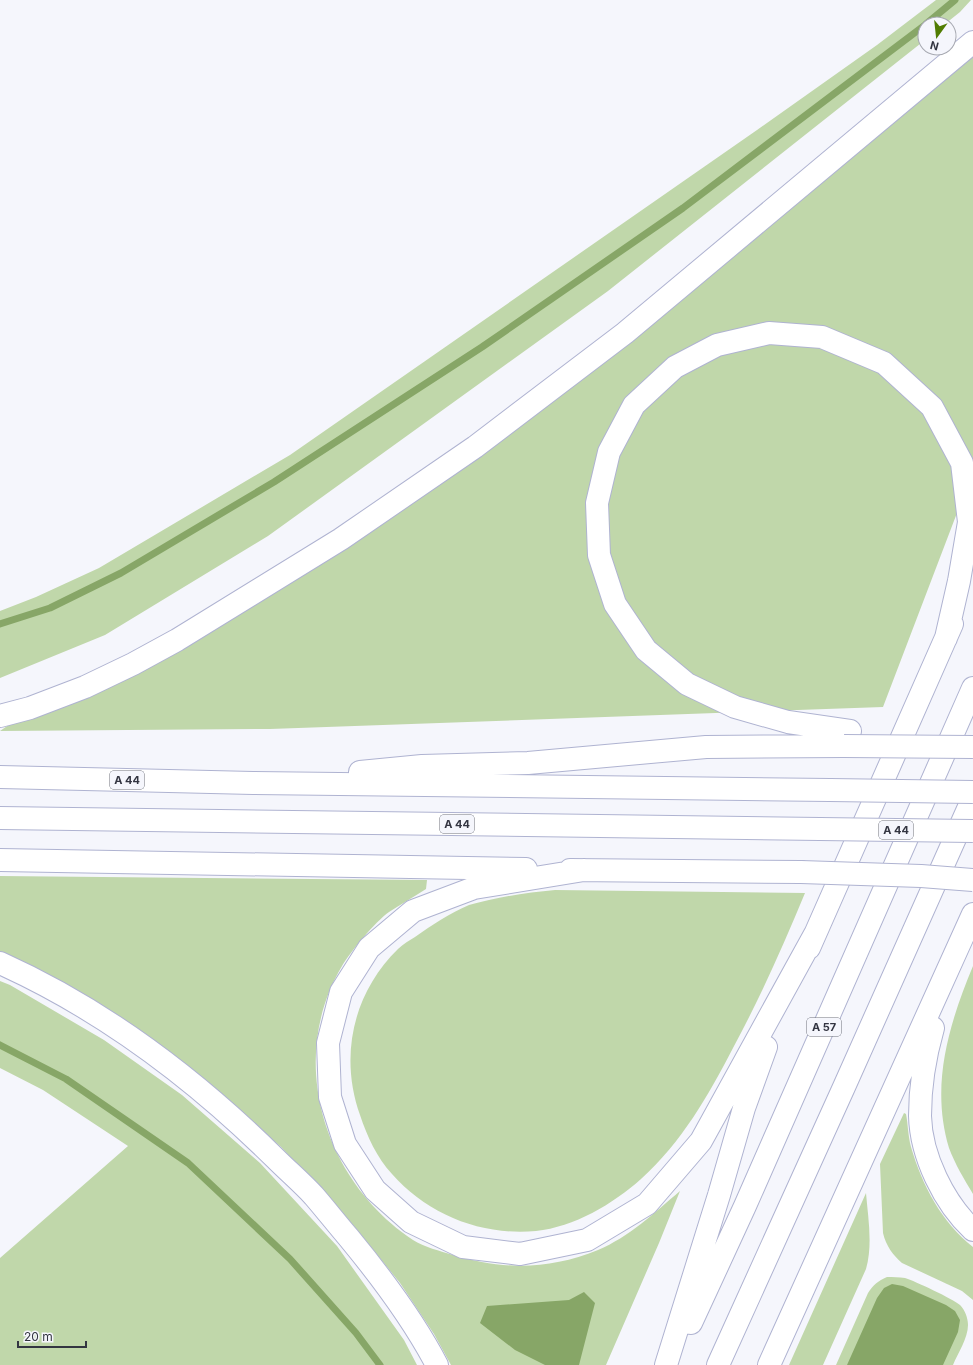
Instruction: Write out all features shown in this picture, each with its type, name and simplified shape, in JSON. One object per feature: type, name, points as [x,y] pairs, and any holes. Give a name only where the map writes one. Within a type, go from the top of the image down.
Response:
[{"type":"highway","points":[[0,716],[30,708],[85,687],[133,664],[177,640],[341,539],[475,447],[625,333],[973,42]]},
{"type":"highway","points":[[847,739],[735,707],[687,684],[646,650],[614,604],[600,555],[597,503],[609,452],[634,405],[675,367],[703,352],[717,345],[769,333],[822,337],[884,363],[932,407],[962,463],[969,522],[959,581],[946,638]]},
{"type":"highway","points":[[666,1365],[744,1108],[762,1055],[973,580]]},
{"type":"highway","name":"A 57","points":[[672,1365],[973,688]]},
{"type":"highway","points":[[254,783],[422,766],[528,763],[706,747],[847,739],[938,746],[973,747]]},
{"type":"highway","name":"A 44","points":[[0,777],[254,783],[973,792]]},
{"type":"highway","points":[[718,1365],[973,798]]},
{"type":"highway","name":"A 44","points":[[0,818],[973,831]]},
{"type":"highway","points":[[0,860],[584,870],[801,872],[921,876],[973,880]]},
{"type":"highway","points":[[584,870],[474,888],[413,911],[369,948],[341,992],[328,1043],[330,1097],[345,1144],[375,1190],[411,1222],[463,1247],[520,1254],[587,1240],[647,1204],[701,1141],[815,934]]},
{"type":"highway","points":[[921,876],[973,875]]},
{"type":"highway","points":[[769,1365],[973,914]]},
{"type":"highway","points":[[0,963],[18,971],[95,1014],[178,1071],[247,1130],[314,1196],[381,1277],[425,1342],[437,1365]]},
{"type":"highway","points":[[951,965],[928,1046],[922,1079],[920,1117],[926,1152],[941,1189],[962,1220],[973,1230]]},
{"type":"shaded area","points":[[936,0],[971,0],[955,16],[917,16],[917,46],[608,291],[268,536],[105,635],[0,678],[0,611],[36,597],[99,568],[290,455],[877,45]]},
{"type":"shaded area","points":[[973,52],[973,471],[883,707],[270,729],[0,731],[23,715],[106,683],[627,338]]},
{"type":"shaded area","points":[[0,876],[427,880],[426,889],[389,912],[364,937],[342,966],[325,1002],[317,1040],[316,1078],[323,1116],[337,1152],[356,1186],[382,1215],[413,1240],[427,1247],[472,1260],[526,1266],[580,1257],[609,1245],[631,1231],[680,1191],[606,1365],[451,1365],[434,1334],[400,1283],[353,1225],[281,1147],[214,1088],[122,1018],[16,959],[0,952]]},
{"type":"shaded area","points":[[555,890],[805,893],[762,991],[724,1066],[693,1118],[682,1134],[656,1165],[618,1197],[592,1213],[564,1225],[550,1229],[516,1232],[476,1226],[457,1220],[422,1201],[392,1174],[377,1154],[369,1139],[354,1093],[351,1070],[351,1048],[354,1026],[370,985],[383,966],[406,942],[441,920],[469,905],[514,895]]},
{"type":"shaded area","points":[[973,966],[973,1194],[957,1166],[949,1148],[941,1101],[945,1055],[950,1032],[956,1010]]},
{"type":"shaded area","points":[[0,981],[10,985],[104,1040],[182,1095],[260,1163],[337,1246],[404,1340],[417,1365],[0,1365],[0,1258],[128,1146],[43,1090],[0,1068]]},
{"type":"shaded area","points":[[904,1113],[906,1114],[911,1147],[927,1189],[934,1202],[952,1227],[973,1247],[973,1300],[962,1291],[902,1263],[890,1250],[884,1238],[880,1164]]},
{"type":"shaded area","points":[[866,1193],[870,1241],[866,1269],[823,1365],[789,1365]]},
{"type":"shaded area","points":[[887,1277],[905,1278],[925,1286],[956,1302],[962,1307],[967,1317],[968,1330],[953,1365],[836,1365],[868,1293],[876,1284]]},
{"type":"shaded area","points":[[892,1284],[903,1286],[946,1305],[955,1311],[960,1320],[958,1332],[943,1365],[847,1365],[877,1298],[884,1288]]},
{"type":"shaded area","points":[[584,1292],[595,1303],[579,1365],[545,1365],[515,1350],[480,1323],[487,1306],[569,1300]]},
{"type":"waterway","points":[[936,16],[955,0]]},
{"type":"waterway","points":[[0,624],[50,608],[121,573],[274,482],[482,347],[683,208],[917,31]]},
{"type":"waterway","points":[[0,1045],[66,1079],[188,1163],[290,1259],[356,1333],[380,1365]]}]
